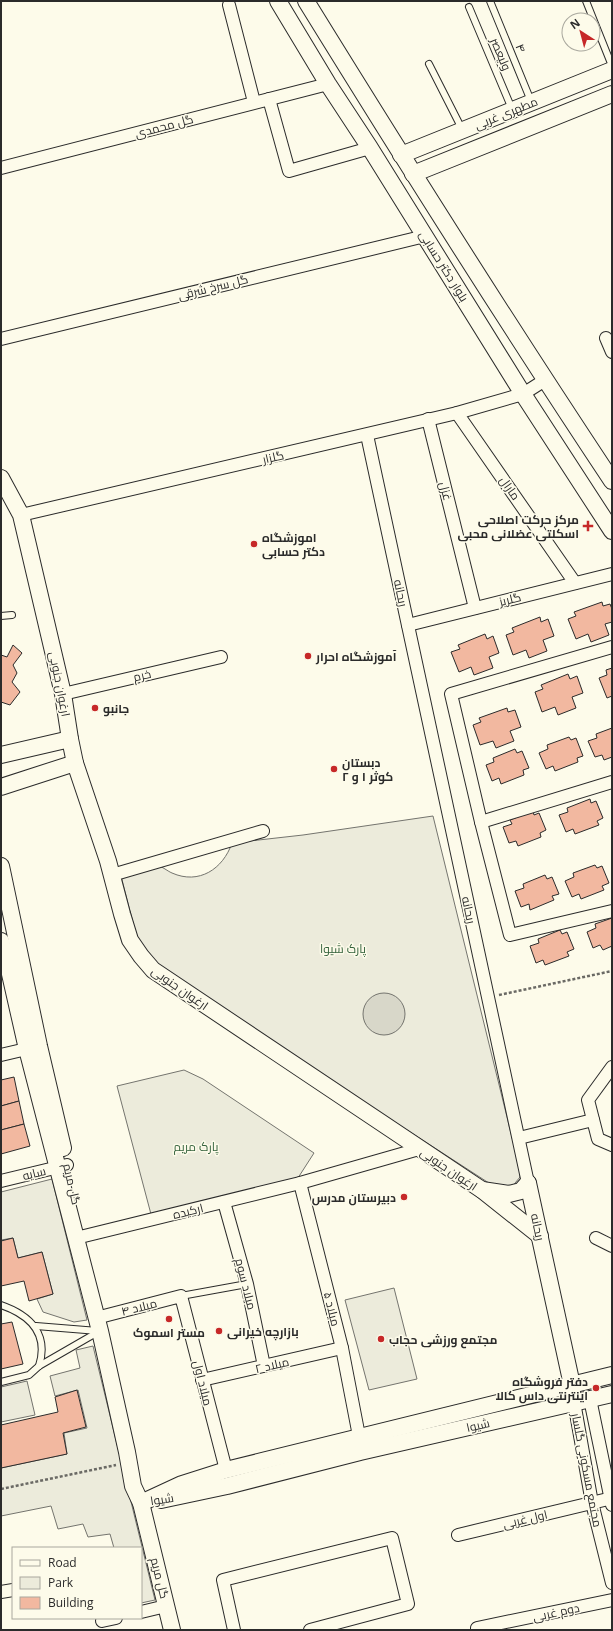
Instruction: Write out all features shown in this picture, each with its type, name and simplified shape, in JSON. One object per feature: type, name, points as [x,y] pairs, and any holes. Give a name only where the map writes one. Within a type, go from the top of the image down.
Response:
[{"type":"street","name":"بلوار دکتر حسابی","points":[[278,1],[328,84],[370,148],[523,394],[612,531]]},
{"type":"street","name":"بلوار دکتر حسابی","points":[[306,1],[413,174],[612,482]]},
{"type":"street","points":[[229,5],[254,102]]},
{"type":"street","name":"مطهری غربی","points":[[401,155],[612,70]]},
{"type":"street","name":"گل محمدی","points":[[1,168],[328,84]]},
{"type":"street","name":"مطهری غربی","points":[[413,174],[612,94]]},
{"type":"street","points":[[269,99],[289,171],[370,148]]},
{"type":"street","points":[[456,133],[446,140],[445,145],[447,151],[456,157]]},
{"type":"street","name":"گل سرخ شرقی","points":[[1,339],[425,236]]},
{"type":"street","points":[[606,338],[612,352]]},
{"type":"street","name":"گلزار","points":[[21,515],[457,413],[523,394],[545,380]]},
{"type":"street","name":"مارال","points":[[457,413],[575,583]]},
{"type":"street","name":"غزل","points":[[428,419],[475,608]]},
{"type":"street","name":"ریحانه","points":[[367,435],[572,1385]]},
{"type":"street","name":"ارغوان جنوبی","points":[[1,478],[21,515],[63,694],[75,763],[112,875],[130,940],[141,956],[153,970],[482,1190],[540,1236]]},
{"type":"street","points":[[1,498],[21,515]]},
{"type":"street","name":"گلریز","points":[[408,625],[612,574]]},
{"type":"street","points":[[612,647],[451,694],[481,822],[510,935],[612,910]]},
{"type":"street","name":"خرم","points":[[63,694],[221,657]]},
{"type":"street","points":[[1,755],[70,739]]},
{"type":"street","points":[[1,787],[75,763]]},
{"type":"street","points":[[481,822],[612,782]]},
{"type":"street","points":[[112,875],[263,831]]},
{"type":"street","name":"گل مریم","points":[[1,866],[33,1048]]},
{"type":"street","name":"گل مریم","points":[[1,941],[33,1048],[102,1323],[142,1484],[141,1503]]},
{"type":"street","points":[[1,1055],[33,1048]]},
{"type":"street","points":[[612,1067],[588,1100],[598,1139],[612,1145]]},
{"type":"street","points":[[519,1138],[593,1120]]},
{"type":"street","name":"ارکیده","points":[[80,1237],[300,1183],[419,1149]]},
{"type":"street","name":"سایه","points":[[1,1181],[62,1166]]},
{"type":"street","name":"میلاد ۵","points":[[300,1183],[342,1348],[359,1436]]},
{"type":"street","points":[[482,1190],[509,1194],[521,1191],[528,1183]]},
{"type":"street","name":"میلاد سوم","points":[[224,1202],[247,1284],[264,1366]]},
{"type":"street","points":[[596,1238],[612,1246]]},
{"type":"street","name":"میلاد ۴","points":[[102,1323],[181,1296]]},
{"type":"street","name":"میلاد اول","points":[[181,1296],[226,1470]]},
{"type":"street","name":"گل مریم","points":[[102,1323],[134,1486],[141,1503],[172,1630]]},
{"type":"street","name":"میلاد ۲","points":[[202,1380],[342,1348]]},
{"type":"street","name":"شیوا","points":[[141,1503],[182,1484],[226,1470],[359,1436],[612,1375]]},
{"type":"street","name":"شیوا","points":[[141,1503],[184,1495],[612,1394]]},
{"type":"street","name":"مجتمع مسکونی گلسار","points":[[590,1399],[611,1501]]},
{"type":"street","name":"مجتمع مسکونی گلسار","points":[[574,1402],[592,1503],[612,1583]]},
{"type":"street","points":[[480,1408],[483,1424]]},
{"type":"street","name":"اول غربی","points":[[458,1534],[592,1503],[611,1501]]},
{"type":"street","points":[[234,1630],[223,1580],[392,1538],[408,1604],[310,1630]]},
{"type":"street","points":[[1,1592],[12,1590]]},
{"type":"street","name":"دوم غربی","points":[[477,1628],[612,1600]]},
{"type":"street","points":[[142,1612],[166,1606]]},
{"type":"street","points":[[103,1623],[113,1619]]},
{"type":"lane","name":"۴","points":[[490,1],[532,103]]},
{"type":"lane","points":[[586,1],[612,66]]},
{"type":"lane","name":"ولیعصر","points":[[468,7],[513,110]]},
{"type":"lane","points":[[429,64],[456,133]]},
{"type":"lane","points":[[1,616],[12,615]]},
{"type":"lane","points":[[181,1296],[247,1284]]},
{"type":"lane","points":[[1,1305],[26,1316],[36,1326],[42,1355],[39,1366]]},
{"type":"lane","points":[[36,1326],[102,1323]]},
{"type":"lane","points":[[1,1382],[29,1375],[39,1366],[102,1323]]},
{"type":"path","points":[[488,998],[612,971]]},
{"type":"path","points":[[1,1489],[129,1462]]},
{"type":"green space","name":"پارک شیوا","points":[[433,816],[520,1170],[520,1177],[511,1188],[492,1185],[162,969],[138,942],[120,872],[142,867],[158,866],[182,876],[200,876],[209,872],[223,860],[232,843],[303,835]]},
{"type":"green space","name":"پارک مریم","points":[[184,1070],[203,1079],[314,1153],[296,1181],[152,1218],[117,1086]]},
{"type":"green space","points":[[52,1179],[87,1320],[74,1322],[43,1312],[37,1299],[53,1294],[42,1252],[18,1258],[13,1238],[1,1240],[1,1192]]},
{"type":"green space","name":"مجتمع ورزشی حجاب","points":[[394,1288],[417,1379],[369,1390],[345,1300]]},
{"type":"green space","points":[[93,1346],[155,1600],[142,1603],[142,1547],[114,1547],[110,1534],[88,1537],[83,1524],[58,1529],[51,1506],[1,1516],[1,1468],[67,1454],[64,1433],[87,1428],[78,1390],[55,1396],[50,1376],[80,1368],[76,1350]]},
{"type":"green space","points":[[27,1381],[35,1415],[1,1422],[1,1387]]},
{"type":"shaded area","points":[[380,993],[388,993],[396,996],[402,1002],[405,1014],[402,1026],[396,1032],[388,1035],[380,1035],[372,1032],[366,1026],[363,1018],[363,1010],[366,1002],[372,996]]},
{"type":"building","points":[[602,602],[603,606],[610,604],[612,609],[612,622],[605,624],[609,635],[591,642],[588,634],[576,639],[568,619],[576,616],[574,612]]},
{"type":"building","points":[[540,617],[541,622],[548,619],[554,636],[543,640],[547,651],[529,658],[526,650],[513,655],[506,635],[514,632],[512,628]]},
{"type":"building","points":[[485,634],[487,639],[493,636],[499,653],[489,657],[493,668],[474,675],[471,667],[459,672],[451,652],[460,649],[458,645]]},
{"type":"building","points":[[13,645],[22,653],[13,665],[17,673],[12,682],[20,692],[10,705],[1,702],[1,655],[7,657]]},
{"type":"building","points":[[612,668],[612,696],[607,698],[599,678],[607,675],[606,670]]},
{"type":"building","points":[[568,674],[570,679],[577,676],[583,693],[572,697],[576,708],[558,715],[555,707],[542,712],[535,692],[543,689],[541,685]]},
{"type":"building","points":[[507,708],[508,712],[515,710],[521,727],[510,731],[514,741],[496,748],[493,741],[480,745],[473,725],[481,722],[479,718]]},
{"type":"building","points":[[612,728],[612,757],[604,760],[602,755],[595,757],[588,741],[597,738],[596,734]]},
{"type":"building","points":[[569,737],[571,740],[576,738],[583,756],[577,758],[578,762],[555,771],[553,766],[546,769],[539,753],[548,749],[547,745]]},
{"type":"building","points":[[515,749],[517,753],[522,751],[529,768],[523,770],[524,775],[501,784],[499,778],[492,781],[486,765],[494,762],[493,758]]},
{"type":"building","points":[[590,799],[591,803],[596,801],[603,818],[597,821],[599,825],[575,834],[573,829],[566,832],[559,815],[568,812],[567,808]]},
{"type":"building","points":[[533,811],[534,815],[539,813],[546,830],[540,833],[541,837],[518,846],[516,841],[509,843],[503,827],[512,824],[510,820]]},
{"type":"building","points":[[595,865],[597,868],[602,866],[609,883],[602,886],[604,890],[581,899],[579,894],[572,897],[565,881],[574,877],[573,873]]},
{"type":"building","points":[[545,875],[547,879],[552,877],[559,894],[552,896],[554,900],[530,910],[529,904],[521,907],[515,891],[524,888],[523,884]]},
{"type":"building","points":[[612,918],[612,946],[603,950],[600,945],[593,948],[587,932],[596,928],[595,924]]},
{"type":"building","points":[[560,930],[562,934],[567,932],[574,949],[567,952],[569,956],[545,965],[543,960],[536,963],[530,946],[539,943],[538,939]]},
{"type":"building","points":[[14,1077],[19,1101],[1,1106],[1,1080]]},
{"type":"building","points":[[19,1101],[24,1124],[1,1130],[1,1106]]},
{"type":"building","points":[[24,1124],[30,1146],[1,1154],[1,1130]]},
{"type":"building","points":[[13,1238],[18,1258],[42,1252],[53,1294],[29,1301],[24,1281],[1,1286],[1,1241]]},
{"type":"building","points":[[12,1322],[23,1364],[1,1369],[1,1324]]},
{"type":"building","points":[[77,1390],[86,1427],[63,1433],[67,1454],[1,1468],[1,1425],[58,1412],[55,1397]]},
{"type":"place","name":"مرکز حرکت اصلاحی اسکلتی عضلانی محبی","points":[[588,526]]},
{"type":"place","name":"اموزشگاه دکتر حسابی","points":[[254,544]]},
{"type":"place","name":"آموزشگاه احرار","points":[[308,656]]},
{"type":"place","name":"جانبو","points":[[95,708]]},
{"type":"place","name":"دبستان کوثر ۱ و ۲","points":[[334,769]]},
{"type":"place","name":"دبیرستان مدرس","points":[[404,1197]]},
{"type":"place","name":"مستر اسموک","points":[[169,1319]]},
{"type":"place","name":"بازارچه خیرانی","points":[[219,1331]]},
{"type":"place","name":"مجتمع ورزشی حجاب","points":[[381,1339]]},
{"type":"place","name":"دفتر فروشگاه اینترنتی داس کالا","points":[[596,1388]]}]
